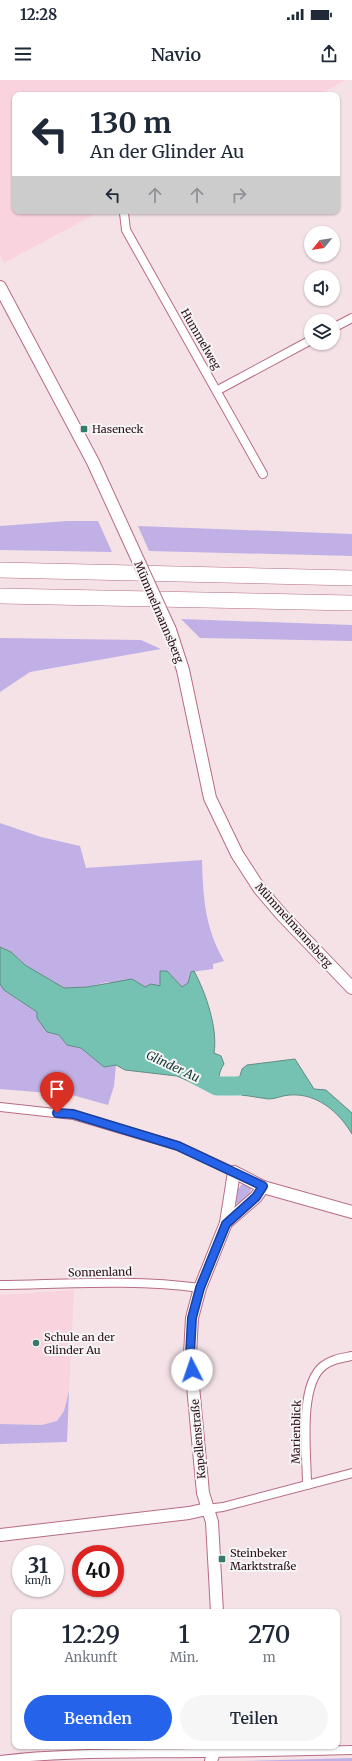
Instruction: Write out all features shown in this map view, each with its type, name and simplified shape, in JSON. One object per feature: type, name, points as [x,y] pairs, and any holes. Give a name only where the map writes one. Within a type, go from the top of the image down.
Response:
[{"type":"highway","points":[[0,570],[352,578]]},
{"type":"highway","points":[[319,577],[352,572]]},
{"type":"highway","points":[[0,596],[352,603]]},
{"type":"street","name":"Hummelweg","points":[[124,214],[126,230],[218,390],[263,474]]},
{"type":"street","name":"Mümmelmannsberg","points":[[0,288],[93,462],[170,630],[183,670],[210,798],[236,854],[259,888],[282,915],[352,988]]},
{"type":"street","points":[[340,324],[352,318]]},
{"type":"street","points":[[218,390],[304,344]]},
{"type":"street","points":[[0,1107],[73,1114],[178,1146],[263,1186],[352,1212]]},
{"type":"street","name":"Kapellenstraße","points":[[217,1609],[212,1522],[203,1493],[190,1354],[192,1318],[200,1288],[226,1224],[234,1172]]},
{"type":"street","name":"Kapellenstraße","points":[[226,1224],[256,1197],[263,1186]]},
{"type":"street","name":"Sonnenland","points":[[0,1285],[110,1282],[165,1283],[200,1288]]},
{"type":"street","name":"Marienblick","points":[[307,1485],[306,1403],[313,1377],[330,1361],[352,1356]]},
{"type":"street","points":[[0,1535],[181,1514],[223,1507],[352,1474]]},
{"type":"street","points":[[0,1760],[31,1756],[90,1754],[352,1750]]},
{"type":"shaded area","points":[[0,80],[346,80],[324,92],[12,92],[12,214],[95,214],[4,263],[0,255]]},
{"type":"shaded area","points":[[67,521],[98,521],[112,552],[0,550],[0,526]]},
{"type":"shaded area","points":[[138,526],[352,534],[352,556],[149,551]]},
{"type":"shaded area","points":[[181,619],[352,625],[352,641],[200,638]]},
{"type":"shaded area","points":[[0,638],[141,640],[161,649],[30,672],[0,692]]},
{"type":"shaded area","points":[[0,823],[41,837],[80,846],[86,868],[202,860],[206,912],[213,937],[224,961],[213,964],[213,969],[191,972],[188,983],[182,988],[167,971],[160,971],[160,986],[145,987],[107,982],[87,987],[64,988],[25,965],[11,952],[0,947]]},
{"type":"shaded area","points":[[0,984],[4,990],[37,1012],[47,1032],[59,1035],[67,1045],[81,1048],[104,1067],[116,1065],[114,1086],[108,1105],[72,1095],[0,1089]]},
{"type":"shaded area","points":[[244,1182],[251,1188],[250,1194],[238,1205],[234,1201],[237,1190]]},
{"type":"shaded area","name":"Schule an der Glinder Au","points":[[74,1290],[69,1391],[64,1411],[57,1421],[42,1425],[0,1424],[0,1295]]},
{"type":"shaded area","points":[[69,1391],[67,1442],[0,1444],[0,1424],[42,1425],[57,1421],[64,1411]]},
{"type":"shaded area","points":[[352,1758],[352,1761],[243,1761]]},
{"type":"water","points":[[0,947],[11,952],[25,965],[64,988],[87,987],[132,979],[145,987],[151,984],[160,986],[160,971],[167,971],[182,987],[188,983],[191,972],[194,971],[207,1000],[213,1022],[215,1043],[214,1053],[221,1056],[224,1064],[220,1071],[218,1083],[214,1090],[206,1089],[177,1076],[125,1070],[116,1065],[104,1067],[81,1048],[67,1045],[59,1035],[47,1032],[37,1018],[37,1012],[4,990],[0,984]]},
{"type":"water","points":[[295,1059],[314,1089],[326,1090],[352,1113],[352,1134],[334,1111],[309,1097],[290,1095],[269,1099],[241,1095],[239,1090],[236,1089],[242,1069],[247,1065]]},
{"type":"waterway","name":"Glinder Au","points":[[194,1074],[217,1086],[237,1086],[262,1083]]},
{"type":"place","name":"Haseneck","points":[[84,429]]},
{"type":"place","name":"Schule an der Glinder Au","points":[[36,1343]]},
{"type":"place","name":"Steinbeker Marktstraße","points":[[222,1559]]},
{"type":"route","points":[[57,1113],[73,1114],[178,1146],[263,1186],[256,1197],[226,1224],[200,1288],[192,1318],[190,1354],[192,1370]]}]
